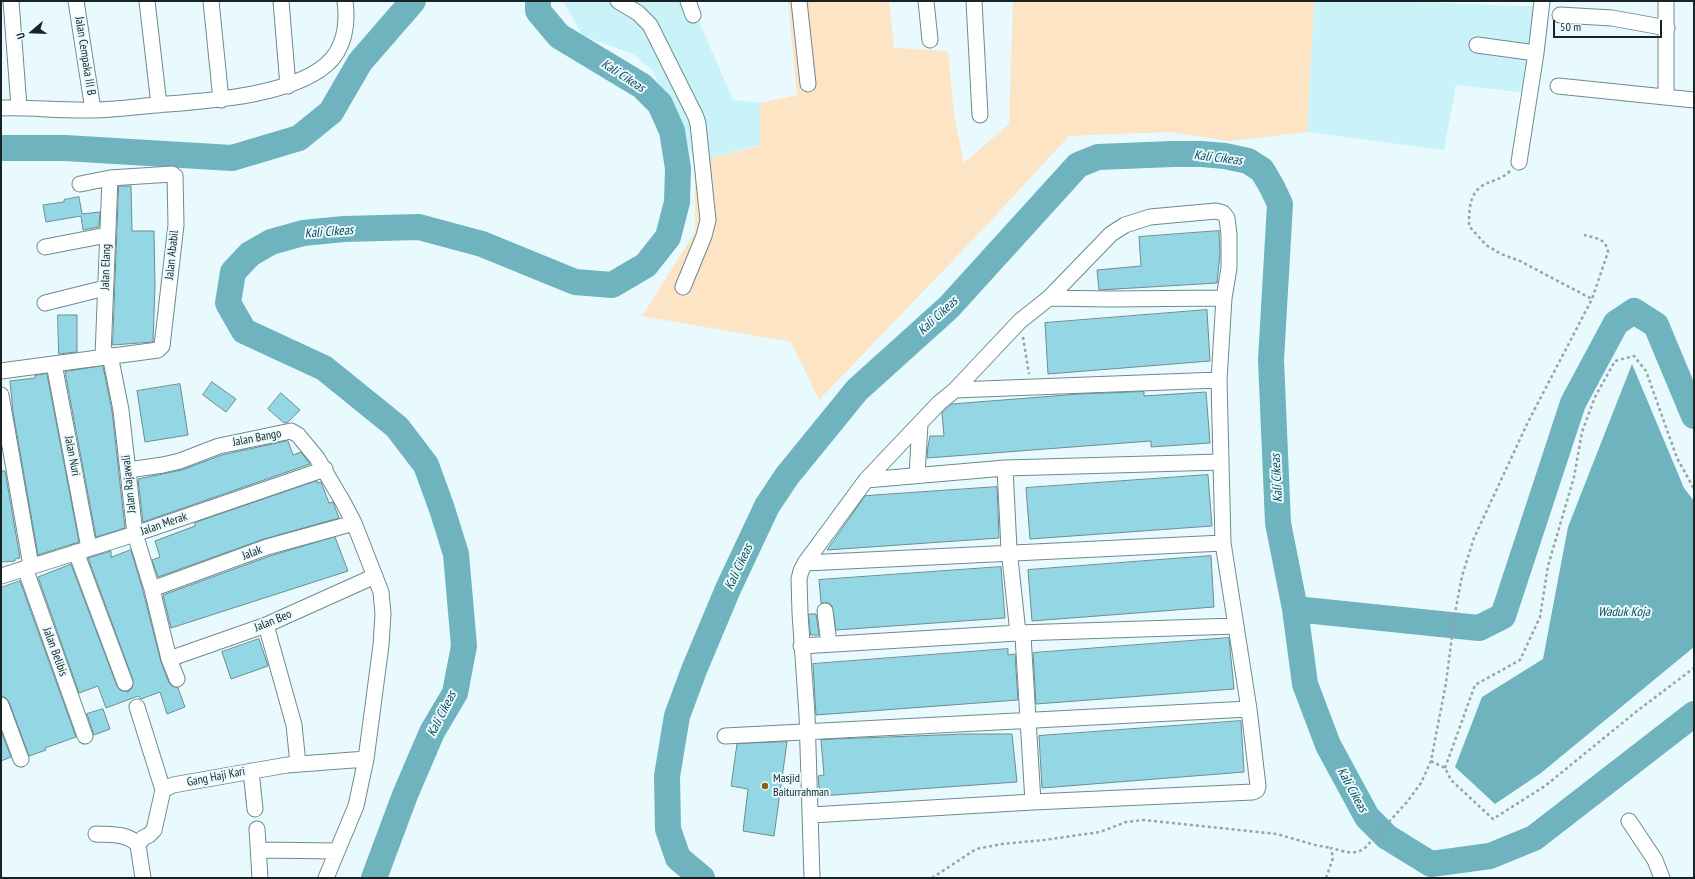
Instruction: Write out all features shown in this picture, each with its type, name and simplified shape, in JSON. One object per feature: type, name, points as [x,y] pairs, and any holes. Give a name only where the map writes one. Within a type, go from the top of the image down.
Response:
[{"type":"street","points":[[11,1],[19,107]]},
{"type":"street","name":"Jalan Cempaka III B","points":[[76,1],[93,110]]},
{"type":"street","points":[[146,1],[159,105]]},
{"type":"street","points":[[212,1],[221,100]]},
{"type":"street","points":[[281,1],[288,86]]},
{"type":"street","points":[[1,108],[19,107],[43,110],[93,110],[159,105],[221,100],[288,86],[312,75],[327,64],[335,55],[345,29],[345,1]]},
{"type":"street","points":[[618,1],[638,13],[650,25],[696,117],[698,124],[708,220],[704,236],[683,287]]},
{"type":"street","points":[[799,1],[808,84]]},
{"type":"street","points":[[926,1],[930,40]]},
{"type":"street","points":[[974,1],[980,115]]},
{"type":"street","points":[[1519,162],[1536,53],[1542,1]]},
{"type":"street","points":[[1666,1],[1666,96]]},
{"type":"street","points":[[1560,15],[1612,18],[1667,28]]},
{"type":"street","points":[[1478,45],[1536,53]]},
{"type":"street","points":[[1558,86],[1694,100]]},
{"type":"street","name":"Jalan Ababil","points":[[107,356],[158,350],[162,346],[176,225],[175,176],[172,174],[110,178]]},
{"type":"street","points":[[80,184],[110,178]]},
{"type":"street","name":"Jalan Elang","points":[[107,356],[105,288],[110,178]]},
{"type":"street","points":[[811,815],[1033,802],[1253,792],[1257,790],[1258,786],[1249,709],[1223,543],[1219,380],[1224,298],[1229,268],[1229,235],[1227,218],[1223,213],[1216,211],[1150,217],[1125,225],[1111,234],[1049,298],[1020,321],[955,390],[940,403],[866,480],[805,563],[799,579],[801,646],[811,815],[812,878]]},
{"type":"street","points":[[45,247],[107,235]]},
{"type":"street","points":[[45,303],[105,288]]},
{"type":"street","points":[[1049,298],[1224,298]]},
{"type":"street","points":[[1,371],[107,356]]},
{"type":"street","name":"Jalan Rajawali","points":[[107,356],[121,410],[135,534],[152,589],[170,659],[178,679]]},
{"type":"street","name":"Jalan Nuri","points":[[54,364],[83,550],[125,683]]},
{"type":"street","points":[[955,390],[1219,380]]},
{"type":"street","name":"Jalan Belibis","points":[[1,395],[28,567],[85,736]]},
{"type":"street","points":[[917,475],[920,424]]},
{"type":"street","name":"Jalan Bango","points":[[128,470],[163,465],[219,446],[291,431],[298,435],[325,469],[354,523],[381,592],[383,614],[381,645],[366,759],[356,806],[326,878]]},
{"type":"street","points":[[866,480],[1005,468],[1221,462]]},
{"type":"street","points":[[1005,468],[1009,553],[1018,633]]},
{"type":"street","name":"Jalan Merak","points":[[1,576],[135,534],[325,469]]},
{"type":"street","name":"Jalak","points":[[152,589],[267,547],[354,523]]},
{"type":"street","points":[[805,563],[1223,543]]},
{"type":"street","name":"Jalan Beo","points":[[170,659],[266,625],[375,576]]},
{"type":"street","points":[[825,611],[829,644]]},
{"type":"street","points":[[266,625],[294,725],[298,764]]},
{"type":"street","points":[[801,646],[1018,633],[1236,626]]},
{"type":"street","points":[[1018,633],[1023,636],[1033,802]]},
{"type":"street","points":[[1,705],[21,759]]},
{"type":"street","points":[[137,707],[163,790],[154,830],[143,838],[138,845]]},
{"type":"street","points":[[725,736],[1028,719],[1249,709]]},
{"type":"street","name":"Gang Haji Kari","points":[[163,790],[173,786],[250,771],[298,764],[366,759]]},
{"type":"street","points":[[250,771],[255,809]]},
{"type":"street","points":[[1629,821],[1655,860],[1662,878]]},
{"type":"street","points":[[257,829],[260,878]]},
{"type":"street","points":[[96,834],[123,835],[133,839],[138,845],[143,878]]},
{"type":"street","points":[[259,850],[337,851]]},
{"type":"path","points":[[1519,162],[1503,178],[1481,186],[1471,200],[1469,226],[1486,245],[1501,254],[1592,299]]},
{"type":"path","points":[[932,878],[976,849],[1002,844],[1100,832],[1126,822],[1144,820],[1277,834],[1315,846],[1351,853],[1358,852],[1365,848],[1407,802],[1421,783],[1431,761],[1446,683],[1454,613],[1462,576],[1474,538],[1528,422],[1592,299],[1608,252],[1607,245],[1602,240],[1584,235]]},
{"type":"path","points":[[1020,321],[1032,386]]},
{"type":"path","points":[[1444,768],[1475,685],[1520,660],[1540,617],[1548,566],[1574,477],[1582,432],[1595,397],[1615,361],[1634,356],[1646,371],[1677,458],[1694,489]]},
{"type":"path","points":[[1431,761],[1444,768],[1451,780],[1493,819],[1545,786],[1637,711],[1694,668]]},
{"type":"path","points":[[1326,878],[1332,858],[1330,848]]},
{"type":"shaded area","points":[[563,1],[690,1],[733,100],[760,103],[760,145],[695,162],[653,71],[633,54],[583,36]]},
{"type":"shaded area","points":[[788,1],[889,1],[894,48],[948,51],[954,116],[964,163],[1009,124],[1013,1],[1314,1],[1307,132],[1230,141],[1169,132],[1069,136],[983,229],[819,400],[791,342],[642,316],[695,232],[695,162],[760,146],[760,103],[797,95]]},
{"type":"shaded area","points":[[1314,1],[1394,1],[1542,7],[1527,93],[1456,85],[1444,150],[1307,132]]},
{"type":"water","name":"Waduk Koja","points":[[1632,364],[1684,488],[1694,501],[1694,647],[1541,773],[1495,804],[1455,767],[1482,697],[1543,659],[1568,527]]},
{"type":"building","points":[[119,186],[131,186],[132,231],[154,231],[155,286],[153,342],[113,345]]},
{"type":"building","points":[[79,197],[82,214],[100,212],[99,227],[83,230],[81,216],[46,222],[43,205],[64,202],[64,200]]},
{"type":"building","points":[[1219,231],[1220,254],[1217,283],[1099,290],[1097,270],[1141,266],[1139,237]]},
{"type":"building","points":[[1207,310],[1210,361],[1048,374],[1045,323]]},
{"type":"building","points":[[58,315],[77,315],[77,352],[59,354]]},
{"type":"building","points":[[103,366],[112,411],[125,528],[96,537],[65,372]]},
{"type":"building","points":[[47,374],[79,542],[38,555],[13,412],[10,381],[35,378],[35,376]]},
{"type":"building","points":[[212,382],[236,399],[226,412],[203,395]]},
{"type":"building","points":[[180,384],[188,435],[145,442],[137,391]]},
{"type":"building","points":[[1144,392],[1144,396],[1206,392],[1210,443],[1151,447],[1151,441],[927,458],[930,436],[944,436],[942,413],[952,404],[1079,394]]},
{"type":"building","points":[[281,393],[300,410],[288,422],[284,423],[268,409]]},
{"type":"building","points":[[288,441],[293,455],[301,452],[310,464],[143,522],[138,479],[182,470],[222,455]]},
{"type":"building","points":[[1,471],[5,471],[20,558],[15,559],[15,561],[1,562]]},
{"type":"building","points":[[1208,475],[1212,526],[1030,539],[1026,488]]},
{"type":"building","points":[[317,481],[317,483],[321,482],[329,503],[333,502],[339,518],[264,539],[158,577],[152,560],[160,557],[155,541],[195,526],[195,523]]},
{"type":"building","points":[[997,487],[999,538],[827,550],[865,496]]},
{"type":"building","points":[[335,537],[348,571],[171,628],[163,595],[270,556]]},
{"type":"building","points":[[131,550],[161,662],[169,683],[178,688],[185,707],[167,714],[160,692],[141,699],[138,696],[106,708],[98,686],[79,693],[38,577],[71,564],[117,686],[120,690],[128,692],[132,688],[133,680],[88,558],[111,551],[111,557]]},
{"type":"building","points":[[1211,556],[1214,607],[1032,621],[1028,570]]},
{"type":"building","points":[[1001,567],[1005,618],[836,630],[832,606],[828,603],[821,603],[819,580]]},
{"type":"building","points":[[20,581],[76,737],[45,748],[46,750],[29,756],[9,702],[6,698],[1,696],[1,588]]},
{"type":"building","points":[[809,614],[816,614],[819,635],[811,635]]},
{"type":"building","points":[[1229,638],[1234,689],[1036,704],[1033,653]]},
{"type":"building","points":[[259,639],[268,666],[231,679],[222,652]]},
{"type":"building","points":[[1008,649],[1008,655],[1015,654],[1018,700],[816,715],[813,664]]},
{"type":"building","points":[[103,709],[110,729],[94,735],[87,714]]},
{"type":"building","points":[[1241,721],[1244,772],[1042,788],[1039,736]]},
{"type":"building","points":[[1,731],[11,757],[1,761]]},
{"type":"building","points":[[965,734],[1012,734],[1017,782],[820,796],[818,776],[824,775],[821,740]]},
{"type":"building","name":"Masjid Baiturrahman","points":[[787,742],[774,836],[743,831],[748,789],[731,786],[737,744]]},
{"type":"waterway","name":"Kali Cikeas","points":[[1,148],[65,148],[232,158],[299,138],[331,112],[360,62],[413,1]]},
{"type":"waterway","name":"Kali Cikeas","points":[[374,878],[405,795],[432,732],[455,693],[464,646],[456,554],[426,465],[397,427],[324,368],[244,331],[228,303],[233,272],[250,254],[271,242],[303,233],[344,229],[419,227],[482,244],[575,282],[612,285],[646,265],[668,237],[677,202],[678,168],[672,131],[660,104],[642,86],[559,36],[538,11],[538,1]]},
{"type":"waterway","name":"Kali Cikeas","points":[[702,878],[678,858],[668,829],[667,776],[677,716],[694,670],[728,589],[767,506],[787,476],[857,390],[949,307],[1078,165],[1098,157],[1202,154],[1225,156],[1248,161],[1262,170],[1280,204],[1271,360],[1278,523],[1295,609],[1305,684],[1328,745],[1367,817],[1387,837],[1431,864],[1490,856],[1534,838],[1694,714]]},
{"type":"waterway","points":[[1295,609],[1479,628],[1503,616],[1573,403],[1616,323],[1634,311],[1656,325],[1694,416]]},
{"type":"place","name":"Masjid Baiturrahman","points":[[765,786]]}]
